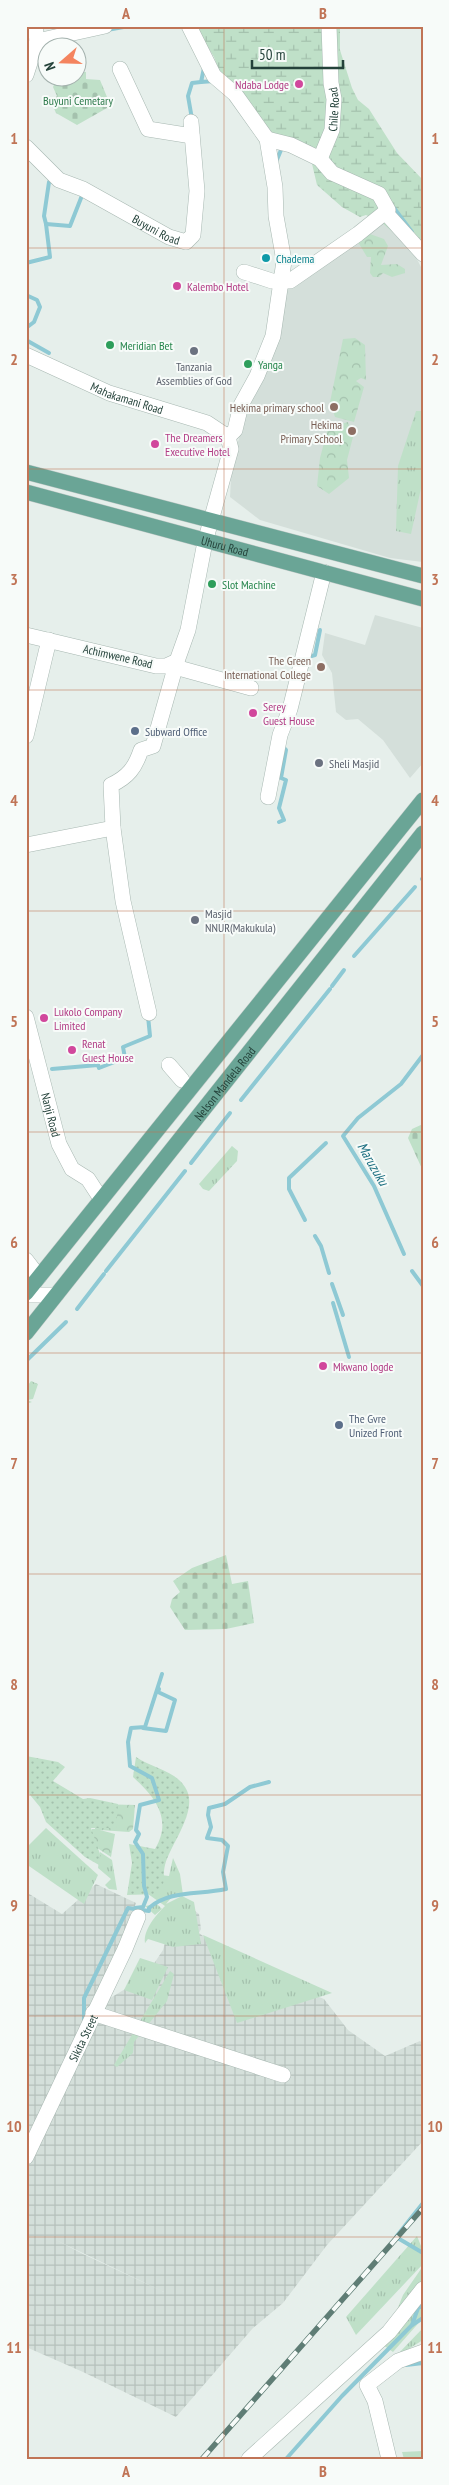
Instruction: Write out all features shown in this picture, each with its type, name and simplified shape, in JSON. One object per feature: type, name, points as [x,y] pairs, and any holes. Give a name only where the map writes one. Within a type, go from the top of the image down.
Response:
[{"type":"main road","name":"Uhuru Road","points":[[26,472],[423,576]]},
{"type":"main road","name":"Uhuru Road","points":[[26,492],[204,542],[423,599]]},
{"type":"main road","name":"Nelson Mandela Road","points":[[26,1294],[423,800]]},
{"type":"main road","name":"Nelson Mandela Road","points":[[26,1332],[423,834]]},
{"type":"street","points":[[26,75],[36,34],[105,26]]},
{"type":"street","points":[[149,1013],[123,901],[114,828],[112,785],[124,779],[136,765],[141,750],[154,746],[189,624],[204,542],[231,449],[228,437],[235,430],[241,405],[257,376],[273,336],[284,261],[276,216],[275,187],[267,139],[235,94],[214,76],[189,26]]},
{"type":"street","name":"Chile Road","points":[[320,159],[332,130],[334,99],[331,83],[329,26]]},
{"type":"street","name":"Buyuni Road","points":[[26,147],[59,180],[83,189],[169,237],[186,242],[193,235],[197,191],[196,158],[192,129],[148,129],[120,69]]},
{"type":"street","points":[[244,272],[268,280],[290,281],[358,234],[388,210],[379,194],[332,173],[320,159],[291,145],[267,139]]},
{"type":"street","points":[[385,212],[423,254]]},
{"type":"street","name":"Mahakamani Road","points":[[26,355],[109,393],[208,422],[228,437]]},
{"type":"street","points":[[268,797],[280,735],[290,709],[324,572]]},
{"type":"street","name":"Achimwene Road","points":[[26,635],[156,666],[176,664]]},
{"type":"street","points":[[26,736],[49,640]]},
{"type":"street","points":[[176,664],[251,688]]},
{"type":"street","points":[[26,844],[114,828]]},
{"type":"street","name":"Nanji Road","points":[[26,1017],[59,1144],[72,1169],[88,1179],[101,1199]]},
{"type":"street","points":[[169,1065],[182,1080]]},
{"type":"street","points":[[26,1260],[39,1277]]},
{"type":"street","points":[[26,1294],[56,1295]]},
{"type":"street","name":"Sikita Street","points":[[26,2157],[125,1949],[138,1917]]},
{"type":"street","points":[[93,2013],[283,2075]]},
{"type":"street","points":[[249,2459],[389,2332],[423,2289]]},
{"type":"street","points":[[389,2459],[375,2401],[372,2392],[366,2385],[398,2361],[423,2352]]},
{"type":"shaded area","points":[[395,216],[423,271],[423,562],[390,558],[260,520],[230,497],[232,462],[287,275]]},
{"type":"shaded area","points":[[375,615],[423,628],[423,763],[410,778],[383,740],[358,719],[346,720],[336,712],[332,673],[322,655],[325,633],[365,645]]},
{"type":"shaded area","points":[[96,1884],[136,1903],[90,2019],[26,2152],[26,1892],[62,1914]]},
{"type":"shaded area","points":[[195,1911],[199,1914],[201,1929],[199,1933],[238,1962],[324,1999],[348,2030],[385,2056],[420,2041],[423,2044],[423,2141],[327,2245],[283,2303],[253,2328],[176,2417],[26,2347],[26,2166],[107,2000],[145,1977],[163,1950],[173,1914]],"holes":[[[54,2239],[164,2292],[83,2254]]]},
{"type":"green space","points":[[195,26],[340,26],[340,50],[352,88],[358,100],[369,109],[397,153],[423,180],[423,258],[381,222],[366,215],[360,217],[342,207],[317,185],[309,151],[282,145],[242,94],[220,73],[214,57]]},
{"type":"green space","name":"Buyuni Cemetary","points":[[88,79],[100,80],[107,97],[107,108],[77,125],[56,113],[51,102],[57,96],[53,88],[88,88]]},
{"type":"green space","points":[[370,234],[384,239],[388,246],[381,265],[397,264],[405,269],[405,273],[392,277],[383,273],[379,277],[373,277],[370,273],[371,257],[367,257],[358,242]]},
{"type":"green space","points":[[355,338],[365,345],[366,380],[361,378],[356,381],[364,387],[354,422],[335,417],[330,402],[343,339]]},
{"type":"green space","points":[[416,411],[423,411],[423,479],[411,534],[396,531],[398,466]]},
{"type":"green space","points":[[348,422],[353,437],[347,460],[349,478],[329,494],[317,486],[320,458],[328,428]]},
{"type":"green space","points":[[423,1124],[423,1171],[408,1138],[412,1129]]},
{"type":"green space","points":[[232,1146],[238,1151],[237,1161],[209,1191],[203,1189],[199,1184]]},
{"type":"green space","points":[[31,1381],[38,1384],[33,1399],[27,1400],[32,1402],[26,1404],[26,1388]]},
{"type":"green space","points":[[226,1555],[232,1584],[248,1581],[254,1623],[226,1629],[185,1630],[170,1607],[172,1599],[180,1592],[173,1581],[192,1568]]},
{"type":"green space","points":[[26,1756],[58,1762],[65,1767],[53,1781],[83,1799],[90,1798],[118,1804],[116,1828],[91,1828],[100,1854],[99,1865],[85,1857],[46,1822],[40,1807],[26,1790]]},
{"type":"green space","points":[[136,1757],[175,1777],[185,1787],[189,1796],[187,1816],[168,1856],[164,1869],[164,1882],[159,1894],[127,1895],[132,1863],[129,1844],[155,1849],[162,1828],[162,1818],[159,1809],[148,1792],[133,1777]]},
{"type":"green space","points":[[96,1804],[135,1805],[133,1829],[129,1832],[100,1830],[115,1834],[111,1857],[91,1844],[92,1829],[95,1829]]},
{"type":"green space","points":[[46,1828],[98,1875],[84,1904],[26,1864],[26,1848]]},
{"type":"green space","points":[[100,1852],[112,1860],[117,1890],[109,1889],[105,1885],[111,1879],[98,1868]]},
{"type":"green space","points":[[173,1858],[180,1874],[183,1895],[171,1898],[166,1904],[182,1896],[194,1902],[201,1944],[173,1947],[148,1939],[145,1943],[148,1928],[165,1906],[148,1894],[145,1873],[169,1876]]},
{"type":"green space","points":[[157,1904],[162,1909],[155,1915],[145,1906]]},
{"type":"green space","points":[[203,1935],[332,1993],[237,2023]]},
{"type":"green space","points":[[140,1958],[168,1967],[152,2000],[124,1990]]},
{"type":"green space","points":[[170,1971],[174,1974],[167,2001],[134,2042],[133,2053],[117,2067],[114,2065]]},
{"type":"green space","points":[[417,2236],[423,2251],[423,2264],[356,2335],[346,2317]]},
{"type":"green space","points":[[423,2266],[423,2318],[393,2352],[383,2345],[403,2295]]},
{"type":"green space","points":[[423,2328],[423,2340],[394,2358]]},
{"type":"green space","points":[[423,2451],[423,2459],[404,2459],[402,2452]]},
{"type":"waterway","points":[[107,30],[129,26]]},
{"type":"waterway","points":[[204,68],[201,82],[214,81]]},
{"type":"waterway","points":[[192,119],[188,96],[192,83],[201,82]]},
{"type":"waterway","points":[[276,162],[281,150],[278,146]]},
{"type":"waterway","points":[[46,224],[44,216],[49,182],[55,181]]},
{"type":"waterway","points":[[26,263],[50,257],[46,224],[70,226],[83,193]]},
{"type":"waterway","points":[[394,208],[412,232]]},
{"type":"waterway","points":[[26,295],[37,300],[40,307],[34,322],[26,328]]},
{"type":"waterway","points":[[26,340],[49,353]]},
{"type":"waterway","points":[[308,657],[315,655],[320,630]]},
{"type":"waterway","points":[[279,822],[284,820],[279,808],[286,780],[281,778],[286,750],[282,746]]},
{"type":"waterway","points":[[354,956],[415,887]]},
{"type":"waterway","points":[[332,986],[344,970]]},
{"type":"waterway","points":[[241,1100],[330,989]]},
{"type":"waterway","points":[[52,1069],[98,1065],[99,1068],[125,1058],[123,1047],[150,1036],[148,1016]]},
{"type":"waterway","name":"Maruzuku","points":[[404,1254],[374,1186],[343,1136],[358,1118],[401,1084],[423,1055]]},
{"type":"waterway","points":[[191,1163],[230,1113]]},
{"type":"waterway","points":[[305,1220],[289,1189],[289,1178],[326,1143]]},
{"type":"waterway","points":[[106,1271],[185,1171]]},
{"type":"waterway","points":[[315,1236],[321,1246],[329,1273]]},
{"type":"waterway","points":[[412,1271],[423,1286]]},
{"type":"waterway","points":[[77,1309],[104,1274]]},
{"type":"waterway","points":[[332,1284],[343,1315]]},
{"type":"waterway","points":[[333,1303],[349,1357]]},
{"type":"waterway","points":[[26,1361],[66,1322]]},
{"type":"waterway","points":[[135,1908],[143,1907],[147,1897],[144,1886],[143,1854],[135,1842],[139,1834],[136,1830],[140,1805],[159,1800],[152,1778],[130,1766],[128,1742],[131,1728],[145,1727],[162,1674]]},
{"type":"waterway","points":[[143,1728],[166,1731],[175,1700],[158,1692],[159,1689]]},
{"type":"waterway","points":[[84,2022],[84,1998],[128,1908],[149,1911],[149,1908],[166,1898],[226,1889],[223,1872],[228,1846],[222,1840],[207,1838],[211,1827],[208,1815],[209,1808],[225,1804],[250,1787],[269,1782]]},
{"type":"waterway","points":[[423,2203],[396,2237],[423,2253]]},
{"type":"waterway","points":[[286,2459],[342,2396],[412,2325],[418,2308],[423,2306]]},
{"type":"waterway","points":[[412,2325],[423,2318]]},
{"type":"waterway","points":[[406,2365],[423,2363]]},
{"type":"railway","points":[[202,2459],[423,2208]]},
{"type":"place","name":"Ndaba Lodge","points":[[299,84]]},
{"type":"place","name":"Chadema","points":[[266,258]]},
{"type":"place","name":"Kalembo Hotel","points":[[177,286]]},
{"type":"place","name":"Meridian Bet","points":[[110,345]]},
{"type":"place","name":"Tanzania Assemblies of God","points":[[194,351]]},
{"type":"place","name":"Yanga","points":[[248,364]]},
{"type":"place","name":"Hekima primary school","points":[[334,407]]},
{"type":"place","name":"Hekima Primary School","points":[[352,431]]},
{"type":"place","name":"The Dreamers Executive Hotel","points":[[155,444]]},
{"type":"place","name":"Slot Machine","points":[[212,584]]},
{"type":"place","name":"The Green International College","points":[[321,667]]},
{"type":"place","name":"Serey Guest House","points":[[253,713]]},
{"type":"place","name":"Subward Office","points":[[135,731]]},
{"type":"place","name":"Sheli Masjid","points":[[319,763]]},
{"type":"place","name":"Masjid NNUR(Makukula)","points":[[195,920]]},
{"type":"place","name":"Lukolo Company Limited","points":[[44,1018]]},
{"type":"place","name":"Renat Guest House","points":[[72,1050]]},
{"type":"place","name":"Mkwano logde","points":[[323,1366]]},
{"type":"place","name":"The Gvre Unized Front","points":[[339,1425]]}]
